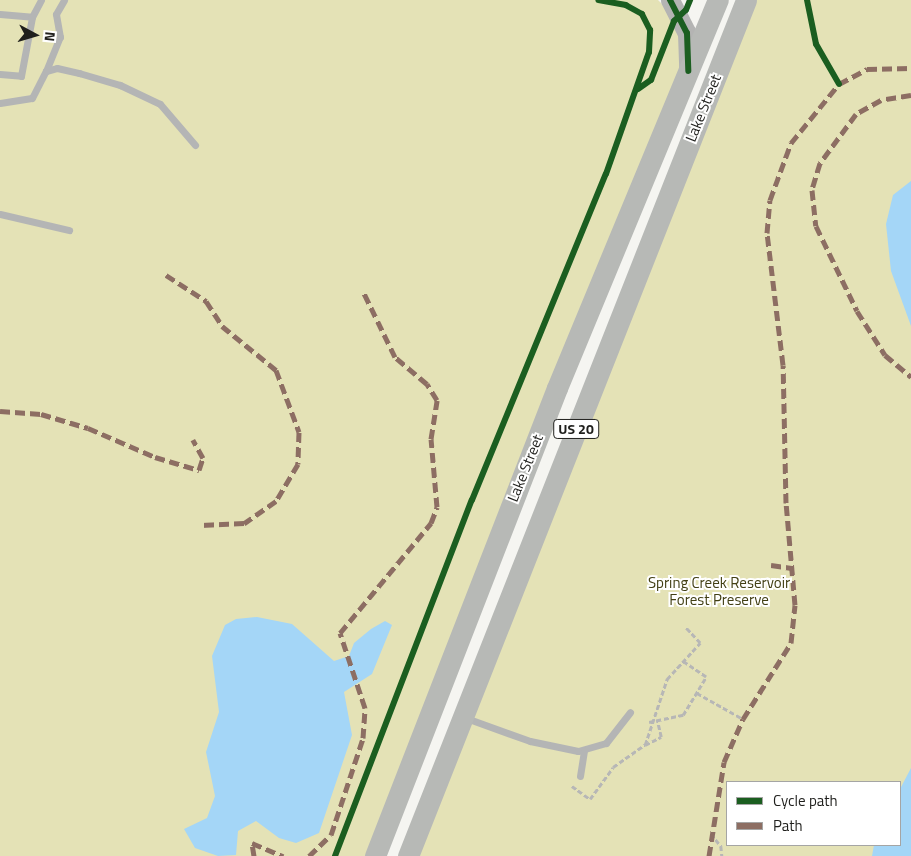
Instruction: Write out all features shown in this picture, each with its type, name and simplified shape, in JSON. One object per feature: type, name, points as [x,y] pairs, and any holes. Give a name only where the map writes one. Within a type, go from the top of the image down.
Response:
[{"type":"main road","name":"Lake Street","points":[[375,856],[557,388],[718,0]]},
{"type":"main road","name":"Lake Street","points":[[408,856],[744,1]]},
{"type":"main road","points":[[433,705],[462,716]]},
{"type":"street","points":[[670,0],[687,33],[688,71]]},
{"type":"lane","points":[[0,74],[20,76],[32,17],[41,0]]},
{"type":"lane","points":[[0,103],[32,98],[60,37],[56,14],[64,0]]},
{"type":"lane","points":[[0,14],[32,17]]},
{"type":"lane","points":[[46,71],[56,68],[79,73],[160,104],[195,145]]},
{"type":"lane","points":[[0,214],[69,230]]},
{"type":"lane","points":[[462,716],[547,746],[584,750],[617,735],[630,712]]},
{"type":"lane","points":[[580,776],[584,750]]},
{"type":"path","points":[[645,745],[649,722],[667,679],[700,644],[686,628]]},
{"type":"path","points":[[649,722],[683,715],[706,677],[682,661]]},
{"type":"path","points":[[697,693],[743,719]]},
{"type":"path","points":[[572,786],[590,799],[614,767],[645,745],[661,737],[657,720]]},
{"type":"path","points":[[711,834],[721,846],[722,856]]},
{"type":"green space","points":[[0,0],[658,0],[672,14],[681,36],[682,69],[374,856],[0,856]]},
{"type":"green space","name":"Spring Creek Reservoir Forest Preserve","points":[[747,0],[911,0],[911,856],[409,856]]},
{"type":"water","points":[[911,181],[911,326],[891,271],[886,224],[893,195]]},
{"type":"water","points":[[257,617],[292,624],[334,661],[349,656],[354,643],[371,629],[385,621],[392,625],[372,674],[344,692],[352,735],[319,833],[296,843],[279,838],[256,821],[238,831],[236,855],[218,856],[195,848],[184,829],[207,818],[215,796],[206,752],[219,712],[212,656],[225,625],[236,619]]},
{"type":"water","points":[[911,768],[911,856],[872,856],[874,846],[901,846],[901,787]]},
{"type":"marked path","points":[[709,856],[724,762],[743,719],[791,643],[795,605],[786,503],[783,365],[767,233],[770,200],[791,143],[839,84],[867,69],[911,68]]},
{"type":"marked path","points":[[911,95],[881,100],[856,114],[820,163],[812,190],[816,226],[857,311],[885,355],[911,377]]},
{"type":"marked path","points":[[166,275],[206,301],[222,326],[276,370],[299,432],[298,464],[276,501],[244,523],[201,525]]},
{"type":"marked path","points":[[309,856],[331,835],[363,738],[365,708],[340,633],[431,523],[437,507],[431,439],[437,400],[427,384],[395,357],[363,291]]},
{"type":"marked path","points":[[0,411],[41,414],[88,428],[155,457],[199,470],[203,458],[193,440]]},
{"type":"marked path","points":[[771,565],[792,568]]},
{"type":"marked path","points":[[254,856],[252,843],[283,856]]},
{"type":"cycle path","points":[[335,856],[472,500],[606,174],[649,52],[650,30],[642,14],[626,5],[598,0]]},
{"type":"cycle path","points":[[670,0],[687,33],[688,71]]},
{"type":"cycle path","points":[[638,89],[651,80],[674,21],[686,10],[690,0]]},
{"type":"cycle path","points":[[807,0],[816,44],[839,84]]}]
